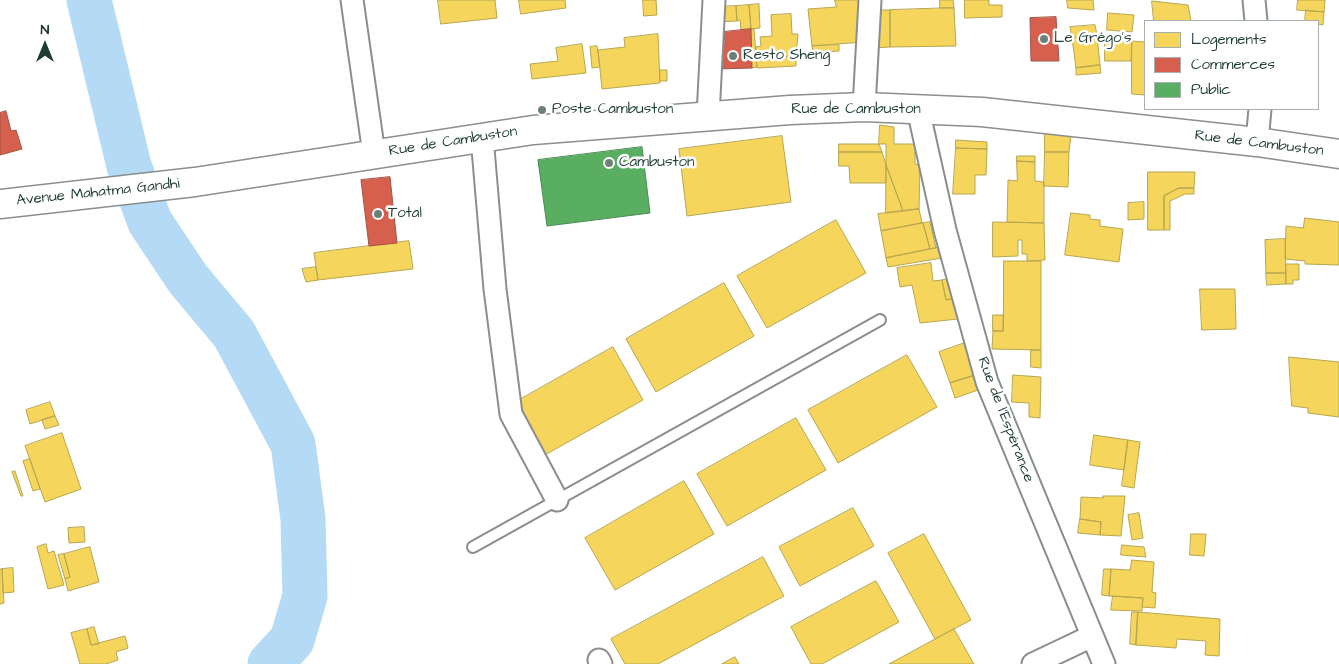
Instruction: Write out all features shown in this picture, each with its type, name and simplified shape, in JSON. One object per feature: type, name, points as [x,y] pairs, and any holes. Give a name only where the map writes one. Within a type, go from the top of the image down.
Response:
[{"type":"main road","name":"Rue de Cambuston","points":[[195,182],[533,130],[708,116],[864,107],[982,112],[1257,142],[1339,154]]},
{"type":"main road","name":"Avenue Mahatma Gandhi","points":[[0,204],[195,182]]},
{"type":"street","name":"Rue de Cambuston","points":[[352,0],[374,154]]},
{"type":"street","points":[[708,116],[714,0]]},
{"type":"street","points":[[864,107],[870,0]]},
{"type":"street","points":[[1254,0],[1256,20]]},
{"type":"street","name":"Rue de l'Espérance","points":[[918,109],[945,230],[988,382],[1104,664]]},
{"type":"street","points":[[1257,142],[1260,110]]},
{"type":"street","points":[[482,137],[494,289],[511,414],[557,500]]},
{"type":"street","points":[[1032,664],[1092,636]]},
{"type":"lane","points":[[473,547],[880,320]]},
{"type":"building: Logements","points":[[438,0],[495,0],[497,18],[441,24]]},
{"type":"building: Logements","points":[[519,0],[565,0],[566,8],[521,14]]},
{"type":"building: Logements","points":[[643,0],[656,0],[657,15],[644,16]]},
{"type":"building: Logements","points":[[835,0],[865,0],[863,42],[812,46],[808,9],[836,7]]},
{"type":"building: Logements","points":[[940,0],[953,0],[954,8],[940,8]]},
{"type":"building: Logements","points":[[965,0],[989,0],[989,5],[1002,5],[1002,17],[965,18]]},
{"type":"building: Logements","points":[[1067,0],[1093,0],[1094,10],[1068,8]]},
{"type":"building: Logements","points":[[1298,0],[1325,0],[1324,12],[1297,10]]},
{"type":"building: Logements","points":[[1152,1],[1188,5],[1191,20],[1154,20]]},
{"type":"building: Logements","points":[[759,4],[760,28],[751,29],[749,5]]},
{"type":"building: Logements","points":[[749,5],[751,29],[741,30],[740,20],[737,21],[736,6]]},
{"type":"building: Logements","points":[[736,6],[737,21],[714,22],[716,7]]},
{"type":"building: Logements","points":[[954,8],[956,46],[890,47],[890,10]]},
{"type":"building: Logements","points":[[876,10],[890,10],[890,47],[873,48]]},
{"type":"building: Logements","points":[[1306,10],[1324,12],[1323,25],[1319,24],[1319,20],[1305,20]]},
{"type":"building: Logements","points":[[1108,13],[1134,15],[1132,32],[1107,30]]},
{"type":"building: Logements","points":[[791,14],[792,34],[798,34],[796,56],[756,59],[756,47],[761,46],[760,37],[772,36],[771,15]]},
{"type":"building: Logements","points":[[1095,25],[1097,35],[1072,38],[1070,27]]},
{"type":"building: Logements","points":[[751,29],[754,29],[757,67],[752,68]]},
{"type":"building: Logements","points":[[658,34],[660,83],[602,89],[598,50],[625,47],[624,38]]},
{"type":"building: Logements","points":[[1097,35],[1100,65],[1076,68],[1072,38]]},
{"type":"building: Logements","points":[[1105,40],[1132,41],[1131,61],[1105,61]]},
{"type":"building: Logements","points":[[1132,41],[1144,42],[1144,95],[1132,94]]},
{"type":"building: Logements","points":[[582,44],[586,73],[532,79],[530,64],[558,61],[556,48]]},
{"type":"building: Logements","points":[[839,45],[839,51],[813,53],[812,46]]},
{"type":"building: Logements","points":[[597,46],[600,67],[592,68],[590,47]]},
{"type":"building: Logements","points":[[796,56],[796,66],[757,68],[756,59]]},
{"type":"building: Logements","points":[[1100,65],[1101,73],[1076,75],[1076,68]]},
{"type":"building: Logements","points":[[660,70],[667,70],[667,81],[660,81]]},
{"type":"building: Logements","points":[[880,125],[894,127],[894,144],[915,144],[915,164],[920,165],[919,209],[903,211],[886,165],[886,144],[879,144]]},
{"type":"building: Logements","points":[[1045,133],[1071,134],[1069,152],[1045,152]]},
{"type":"building: Logements","points":[[782,136],[791,202],[687,216],[679,149]]},
{"type":"building: Logements","points":[[956,140],[987,142],[987,149],[956,148]]},
{"type":"building: Logements","points":[[839,144],[879,144],[882,152],[839,152]]},
{"type":"building: Logements","points":[[956,148],[987,149],[986,175],[975,175],[975,194],[953,194]]},
{"type":"building: Logements","points":[[839,152],[882,152],[886,165],[886,183],[850,183],[849,166],[839,166]]},
{"type":"building: Logements","points":[[1045,152],[1069,152],[1068,187],[1044,186]]},
{"type":"building: Logements","points":[[1017,156],[1035,156],[1035,162],[1017,161]]},
{"type":"building: Logements","points":[[1017,161],[1035,162],[1035,181],[1044,182],[1044,223],[1007,222],[1008,180],[1017,181]]},
{"type":"building: Logements","points":[[886,165],[903,211],[886,213]]},
{"type":"building: Logements","points":[[1148,172],[1195,172],[1194,188],[1179,188],[1164,196],[1164,230],[1148,230]]},
{"type":"building: Logements","points":[[1179,188],[1194,188],[1194,194],[1185,194],[1170,201],[1170,230],[1164,230],[1164,196]]},
{"type":"building: Logements","points":[[1144,202],[1144,219],[1128,220],[1128,203]]},
{"type":"building: Logements","points":[[919,209],[922,223],[881,231],[878,214]]},
{"type":"building: Logements","points":[[1071,213],[1090,215],[1090,219],[1100,220],[1100,226],[1123,229],[1119,262],[1065,255]]},
{"type":"building: Logements","points":[[1305,218],[1339,222],[1339,265],[1305,264],[1305,261],[1285,259],[1286,226],[1303,228]]},
{"type":"building: Logements","points":[[836,220],[866,273],[767,328],[737,276]]},
{"type":"building: Logements","points":[[930,222],[936,248],[930,249],[923,223]]},
{"type":"building: Logements","points":[[993,222],[1044,223],[1045,260],[1027,261],[1027,254],[1022,254],[1022,240],[1018,240],[1018,256],[993,257]]},
{"type":"building: Logements","points":[[923,223],[930,249],[886,258],[881,231]]},
{"type":"building: Logements","points":[[1285,239],[1286,273],[1266,273],[1265,240]]},
{"type":"building: Logements","points":[[409,241],[413,269],[318,280],[314,253]]},
{"type":"building: Logements","points":[[946,246],[948,257],[888,267],[886,258]]},
{"type":"building: Logements","points":[[1004,261],[1041,261],[1041,350],[992,349],[993,331],[1003,331]]},
{"type":"building: Logements","points":[[931,263],[933,281],[942,280],[946,300],[954,298],[958,319],[920,323],[912,285],[900,287],[897,268]]},
{"type":"building: Logements","points":[[1286,264],[1299,264],[1299,280],[1293,280],[1293,284],[1286,284]]},
{"type":"building: Logements","points":[[316,267],[318,280],[306,282],[302,269]]},
{"type":"building: Logements","points":[[1266,273],[1286,273],[1286,284],[1267,285]]},
{"type":"building: Logements","points":[[950,279],[954,298],[946,300],[942,280]]},
{"type":"building: Logements","points":[[724,283],[754,336],[656,392],[626,339]]},
{"type":"building: Logements","points":[[1200,289],[1235,289],[1236,329],[1202,330]]},
{"type":"building: Logements","points":[[993,315],[1003,315],[1003,331],[993,331]]},
{"type":"building: Logements","points":[[965,343],[976,375],[950,383],[939,352]]},
{"type":"building: Logements","points":[[613,347],[643,400],[543,456],[514,403]]},
{"type":"building: Logements","points":[[1031,350],[1041,350],[1041,368],[1031,367]]},
{"type":"building: Logements","points":[[907,355],[937,407],[838,463],[808,410]]},
{"type":"building: Logements","points":[[1289,357],[1339,362],[1339,417],[1308,413],[1308,408],[1292,406]]},
{"type":"building: Logements","points":[[976,375],[981,389],[955,398],[950,383]]},
{"type":"building: Logements","points":[[1013,375],[1041,377],[1040,418],[1029,417],[1029,403],[1012,402]]},
{"type":"building: Logements","points":[[50,402],[55,416],[30,424],[26,410]]},
{"type":"building: Logements","points":[[55,416],[59,425],[45,429],[42,420]]},
{"type":"building: Logements","points":[[796,418],[826,470],[727,526],[697,474]]},
{"type":"building: Logements","points":[[62,433],[81,489],[45,502],[25,446]]},
{"type":"building: Logements","points":[[1094,435],[1128,440],[1124,470],[1090,465]]},
{"type":"building: Logements","points":[[1128,440],[1140,442],[1134,488],[1122,486]]},
{"type":"building: Logements","points":[[30,459],[40,489],[33,491],[23,461]]},
{"type":"building: Logements","points":[[15,471],[23,496],[21,496],[12,472]]},
{"type":"building: Logements","points":[[684,481],[714,534],[615,590],[585,538]]},
{"type":"building: Logements","points":[[1103,496],[1125,496],[1121,536],[1100,535],[1101,522],[1080,519],[1081,497],[1103,498]]},
{"type":"building: Logements","points":[[853,508],[874,546],[800,586],[779,547]]},
{"type":"building: Logements","points":[[1139,513],[1143,538],[1132,540],[1128,515]]},
{"type":"building: Logements","points":[[1080,519],[1101,522],[1100,535],[1078,533]]},
{"type":"building: Logements","points":[[84,527],[85,542],[69,543],[68,528]]},
{"type":"building: Logements","points":[[924,534],[971,620],[935,639],[888,553]]},
{"type":"building: Logements","points":[[1191,534],[1206,534],[1204,556],[1190,555]]},
{"type":"building: Logements","points":[[46,544],[48,553],[54,551],[64,585],[48,589],[37,547]]},
{"type":"building: Logements","points":[[1122,545],[1144,547],[1146,557],[1121,555]]},
{"type":"building: Logements","points":[[90,547],[99,582],[68,591],[65,579],[70,577],[64,554]]},
{"type":"building: Logements","points":[[64,554],[70,577],[65,579],[58,555]]},
{"type":"building: Logements","points":[[763,557],[784,596],[658,664],[625,664],[611,639]]},
{"type":"building: Logements","points":[[1132,560],[1154,562],[1152,592],[1156,593],[1155,608],[1142,607],[1143,598],[1109,596],[1111,569],[1130,570]]},
{"type":"building: Logements","points":[[13,568],[14,592],[3,593],[2,569]]},
{"type":"building: Logements","points":[[0,569],[2,569],[4,603],[0,604]]},
{"type":"building: Logements","points":[[1104,569],[1111,569],[1109,596],[1102,595]]},
{"type":"building: Logements","points":[[876,581],[899,622],[822,664],[811,664],[791,627]]},
{"type":"building: Logements","points":[[1113,596],[1143,598],[1142,611],[1111,610]]},
{"type":"building: Logements","points":[[1132,612],[1138,612],[1136,645],[1130,644]]},
{"type":"building: Logements","points":[[1138,612],[1220,619],[1219,656],[1205,655],[1206,641],[1177,639],[1176,648],[1136,645]]},
{"type":"building: Logements","points":[[94,627],[99,644],[91,645],[87,629]]},
{"type":"building: Logements","points":[[87,629],[91,645],[125,636],[128,648],[116,652],[118,660],[106,664],[80,664],[71,633]]},
{"type":"building: Logements","points":[[954,629],[974,664],[889,664],[935,639]]},
{"type":"building: Logements","points":[[735,657],[739,664],[722,664]]},
{"type":"building: Commerces","name":"Le Grégo's","points":[[1056,17],[1059,61],[1031,61],[1030,18]]},
{"type":"building: Commerces","name":"Resto Sheng","points":[[751,29],[752,68],[716,69],[715,44],[725,44],[724,32]]},
{"type":"building: Commerces","points":[[6,111],[11,131],[16,130],[22,149],[0,155],[0,113]]},
{"type":"building: Commerces","points":[[390,177],[397,243],[369,246],[361,180]]},
{"type":"building: Public","points":[[642,147],[650,213],[547,226],[538,160]]},
{"type":"waterway","points":[[89,0],[129,166],[150,222],[188,279],[234,334],[293,444],[303,519],[305,596],[292,640],[270,664]]},
{"type":"place","name":"Le Grégo's","points":[[1044,39]]},
{"type":"place","name":"Resto Sheng","points":[[733,56]]},
{"type":"place","name":"Poste Cambuston","points":[[542,110]]},
{"type":"place","name":"Cambuston","points":[[609,163]]},
{"type":"place","name":"Total","points":[[378,214]]}]
